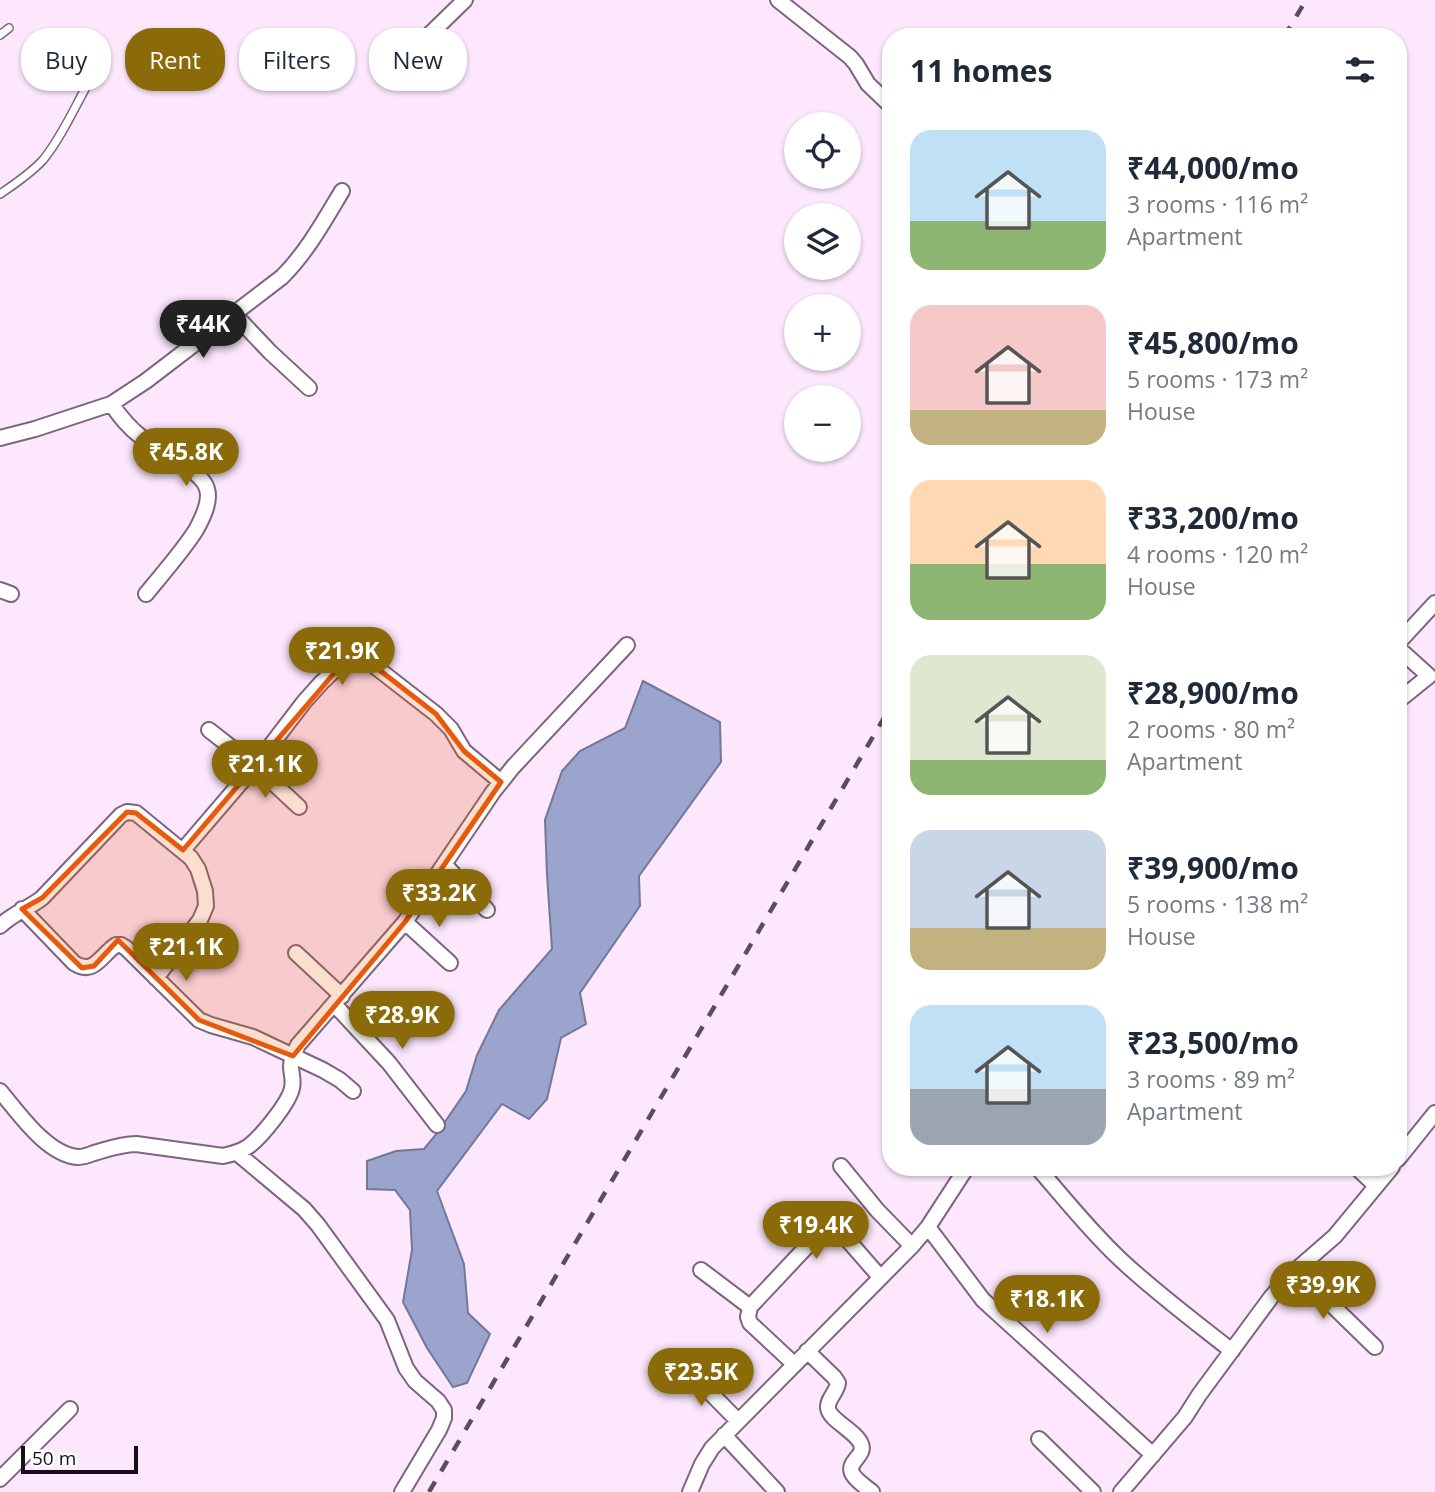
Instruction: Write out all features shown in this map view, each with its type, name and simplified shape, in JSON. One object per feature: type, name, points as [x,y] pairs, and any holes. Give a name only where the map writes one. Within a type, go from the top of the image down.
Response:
[{"type":"street","points":[[436,28],[465,0]]},
{"type":"street","points":[[778,0],[849,57],[868,84],[882,97]]},
{"type":"street","points":[[0,438],[111,404],[146,382],[295,264],[342,191]]},
{"type":"street","points":[[234,314],[309,388]]},
{"type":"street","points":[[111,404],[131,429],[192,470],[204,481],[208,491],[205,508],[195,531],[146,594]]},
{"type":"street","points":[[1407,635],[1435,603]]},
{"type":"street","points":[[0,1091],[36,1133],[65,1153],[79,1157],[125,1144],[223,1156],[248,1147],[288,1100],[292,1090],[293,1056],[298,1045],[405,922],[513,767],[627,645]]},
{"type":"street","points":[[1407,654],[1432,679],[1407,695]]},
{"type":"street","points":[[183,850],[255,766],[304,702],[348,657],[357,655],[364,657],[436,714],[451,729],[464,751],[501,782]]},
{"type":"street","points":[[209,730],[255,766],[299,807]]},
{"type":"street","points":[[0,926],[9,917],[42,898],[121,815],[127,812],[136,813],[191,858],[198,869],[205,891],[206,906],[200,920],[156,978]]},
{"type":"street","points":[[444,864],[488,910]]},
{"type":"street","points":[[22,909],[82,968],[88,969],[109,949],[121,945],[199,1020],[211,1026],[253,1037],[323,1070],[353,1091]]},
{"type":"street","points":[[405,922],[450,963]]},
{"type":"street","points":[[296,953],[338,1000],[437,1125]]},
{"type":"street","points":[[1407,1148],[1435,1113]]},
{"type":"street","points":[[237,1153],[304,1209],[318,1225],[387,1320],[406,1368],[444,1410],[439,1430],[402,1492]]},
{"type":"street","points":[[841,1166],[877,1210],[912,1245]]},
{"type":"street","points":[[690,1492],[712,1448],[912,1245],[928,1227],[961,1176]]},
{"type":"street","points":[[1045,1176],[1101,1240],[1135,1273],[1232,1351]]},
{"type":"street","points":[[1365,1176],[1376,1186]]},
{"type":"street","points":[[1121,1492],[1185,1417],[1272,1296],[1296,1270],[1335,1236],[1384,1176]]},
{"type":"street","points":[[794,1364],[750,1323],[750,1307],[827,1225],[839,1230],[880,1277]]},
{"type":"street","points":[[928,1227],[983,1300],[1153,1455]]},
{"type":"street","points":[[701,1270],[750,1307]]},
{"type":"street","points":[[1296,1270],[1375,1347]]},
{"type":"street","points":[[807,1350],[838,1383],[828,1406],[830,1413],[859,1440],[861,1452],[853,1462],[852,1473],[872,1492]]},
{"type":"street","points":[[689,1371],[738,1421]]},
{"type":"street","points":[[0,1479],[70,1409]]},
{"type":"street","points":[[724,1435],[777,1492]]},
{"type":"street","points":[[1039,1439],[1093,1492]]},
{"type":"lane","points":[[0,35],[9,28]]},
{"type":"lane","points":[[0,194],[41,162],[84,91]]},
{"type":"highlighted area","points":[[348,657],[364,658],[436,714],[464,751],[501,782],[405,922],[293,1056],[199,1020],[118,940],[94,966],[82,968],[22,909],[42,898],[127,812],[136,813],[183,850]]},
{"type":"water","points":[[643,681],[720,722],[721,762],[639,876],[640,906],[580,993],[586,1024],[561,1038],[547,1099],[529,1119],[502,1104],[437,1191],[464,1264],[468,1313],[490,1334],[467,1383],[453,1387],[427,1348],[403,1302],[412,1250],[410,1210],[395,1190],[367,1189],[367,1161],[396,1151],[424,1149],[466,1091],[477,1055],[499,1010],[552,949],[545,820],[562,771],[580,751],[625,728]]},
{"type":"railway","points":[[1289,28],[1306,0]]},
{"type":"railway","points":[[429,1492],[882,721]]}]
